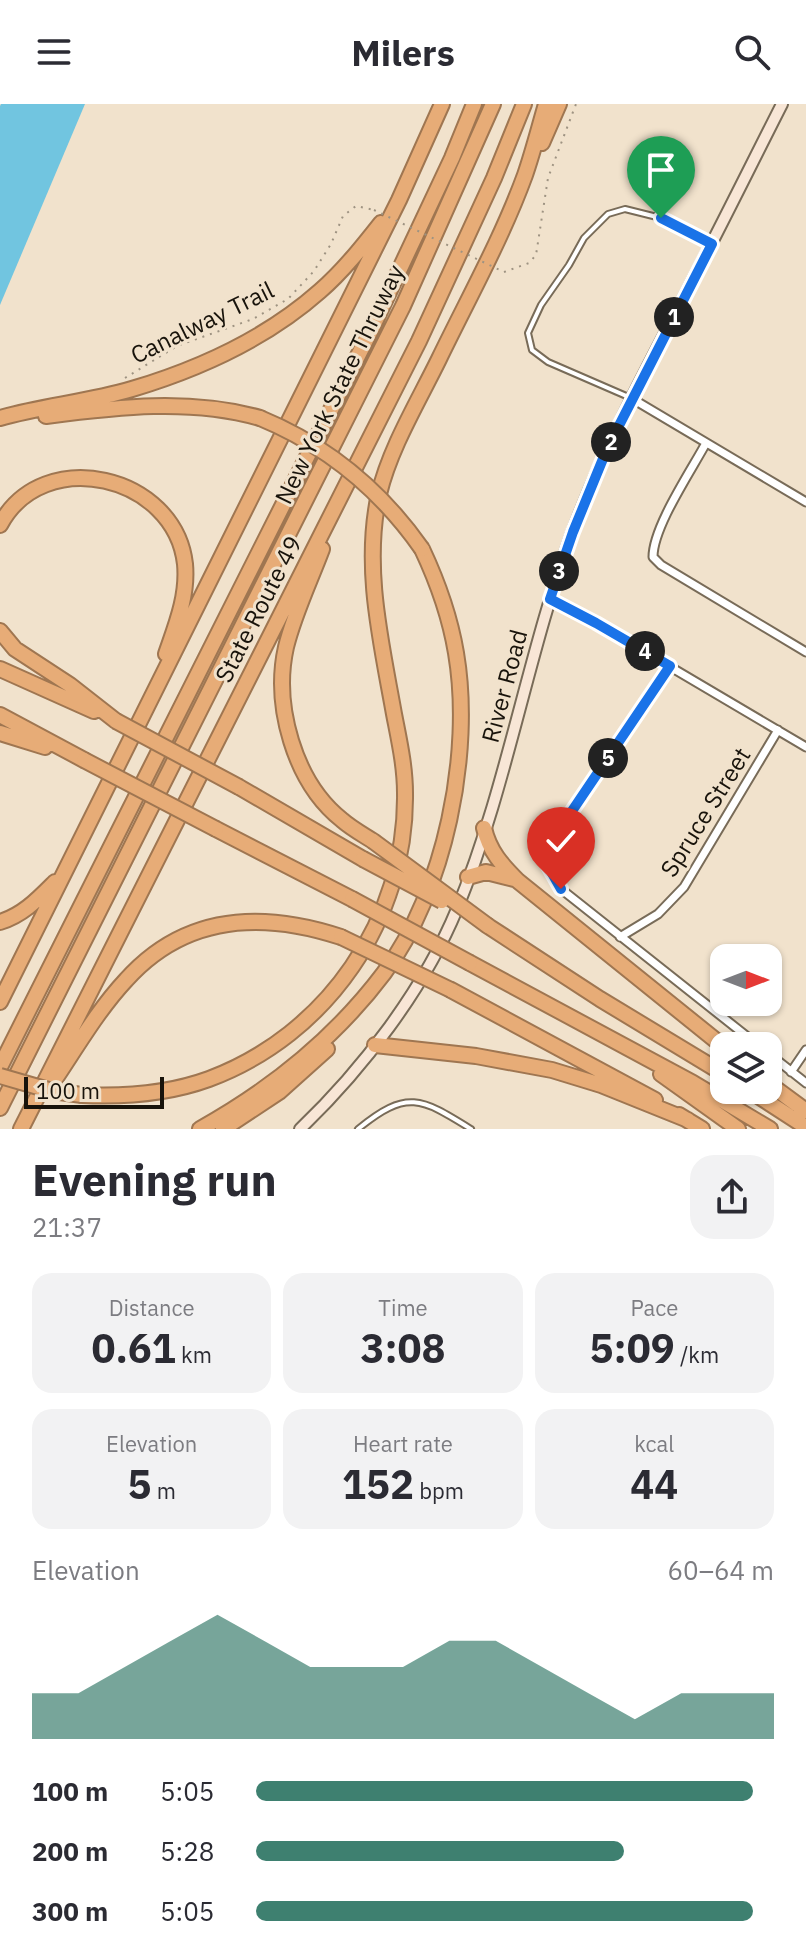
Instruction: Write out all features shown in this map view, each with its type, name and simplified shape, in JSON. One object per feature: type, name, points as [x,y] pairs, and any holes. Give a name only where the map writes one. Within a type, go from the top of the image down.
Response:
[{"type":"highway","points":[[0,1002],[399,200],[442,104]]},
{"type":"highway","name":"New York State Thruway","points":[[0,1067],[374,324],[474,104]]},
{"type":"highway","name":"New York State Thruway","points":[[0,1108],[403,306],[493,104]]},
{"type":"highway","name":"State Route 49","points":[[23,1125],[419,341],[494,178],[524,104]]},
{"type":"highway","points":[[525,175],[546,104]]},
{"type":"highway","points":[[0,1076],[52,1091],[82,1095],[145,1094],[208,1079],[269,1049],[321,1006],[346,977],[376,928],[400,859],[405,792],[403,759],[376,618],[374,526],[380,492],[396,448],[559,104]]},
{"type":"highway","points":[[0,420],[130,390],[188,370],[238,346],[319,293],[399,200]]},
{"type":"highway","points":[[0,420],[143,406],[200,405],[260,418],[302,437],[354,472],[401,519],[422,549],[442,596],[457,656],[460,731],[448,824],[423,904],[408,936],[337,1039],[279,1092],[223,1129]]},
{"type":"highway","points":[[0,525],[11,509],[34,491],[71,477],[97,478],[122,484],[161,511],[180,544],[185,564],[185,588],[180,615],[144,717]]},
{"type":"highway","points":[[343,492],[286,646],[283,687],[291,743],[308,779],[341,820],[488,926],[710,1066]]},
{"type":"highway","points":[[0,631],[15,649],[70,685],[116,721]]},
{"type":"highway","points":[[0,669],[116,721],[488,926]]},
{"type":"highway","points":[[0,715],[352,899],[693,1083],[770,1129]]},
{"type":"highway","points":[[0,733],[84,760]]},
{"type":"highway","points":[[484,828],[488,843],[500,863],[518,881],[710,1036]]},
{"type":"highway","points":[[0,922],[11,919],[33,904],[66,870]]},
{"type":"highway","points":[[468,877],[486,872],[518,881]]},
{"type":"highway","points":[[23,1125],[104,1007],[130,975],[158,952],[203,930],[264,920],[294,924],[341,937],[451,990],[628,1083],[702,1129]]},
{"type":"highway","points":[[200,1129],[257,1095],[298,1063],[384,972]]},
{"type":"highway","points":[[375,1045],[476,1056],[552,1070],[601,1085],[688,1120]]},
{"type":"highway","points":[[622,1046],[738,1129]]},
{"type":"highway","points":[[782,1093],[806,1111]]},
{"type":"highway","points":[[771,1104],[806,1127]]},
{"type":"main road","name":"River Road","points":[[300,1129],[323,1107],[375,1045],[438,946],[456,910],[484,828],[550,599],[573,532],[631,398],[782,104]]},
{"type":"street","points":[[631,398],[806,502]]},
{"type":"street","points":[[706,443],[663,523],[653,545],[653,557],[661,565],[806,652]]},
{"type":"street","points":[[550,599],[806,747]]},
{"type":"street","points":[[670,666],[549,845],[548,866],[561,889],[741,1032]]},
{"type":"street","name":"Spruce Street","points":[[620,937],[658,914],[684,887],[778,730]]},
{"type":"street","points":[[791,1072],[806,1050]]},
{"type":"street","points":[[782,1065],[806,1083]]},
{"type":"lane","points":[[631,398],[548,362],[532,350],[528,333],[541,305],[584,238],[608,214],[625,209],[661,218],[712,244]]},
{"type":"lane","points":[[358,1129],[388,1106],[400,1102],[435,1106],[471,1129]]},
{"type":"path","name":"Canalway Trail","points":[[121,380],[177,346],[253,319],[288,299],[314,271],[331,244],[343,216],[356,206],[374,210],[504,272],[529,263],[536,255],[550,169],[576,104]]},
{"type":"water","points":[[85,104],[0,305],[0,106]]},
{"type":"route","points":[[561,889],[548,866],[549,845],[670,666],[550,599],[607,449],[712,244],[661,218]]}]
